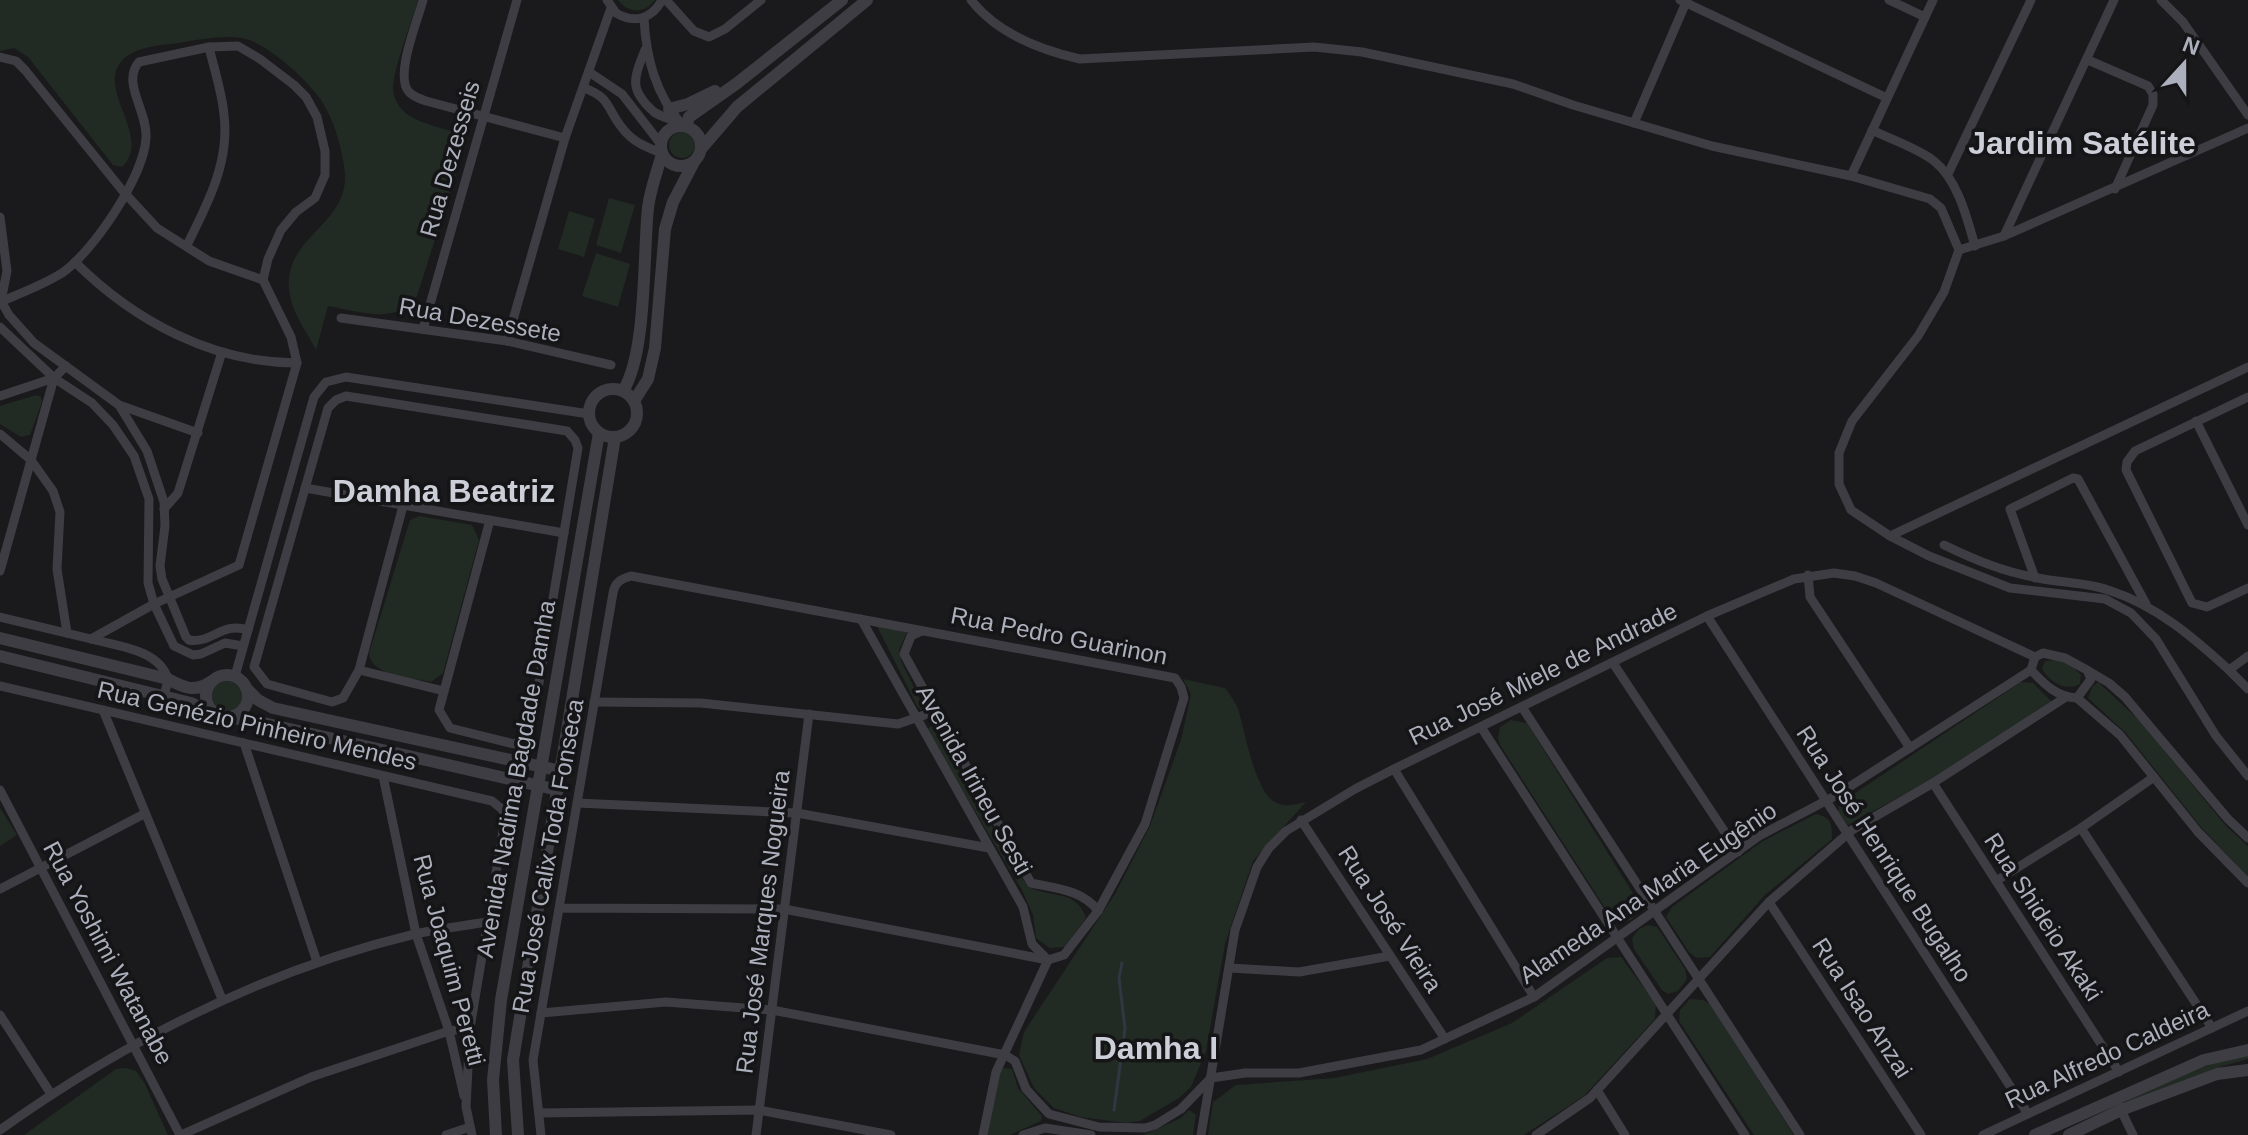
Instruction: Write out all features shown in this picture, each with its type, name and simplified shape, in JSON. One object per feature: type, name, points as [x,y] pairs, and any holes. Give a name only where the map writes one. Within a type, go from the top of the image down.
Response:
[{"type":"street","points":[[423,0],[403,71],[410,94],[565,138]]},
{"type":"street","name":"Rua Dezesseis","points":[[423,329],[517,0]]},
{"type":"street","points":[[507,341],[565,138],[584,88],[609,4],[629,19],[644,18],[664,0],[694,31],[709,37],[725,29],[761,0]]},
{"type":"street","points":[[623,391],[635,358],[647,256],[648,204],[667,131],[683,126],[689,117],[842,0]]},
{"type":"street","points":[[634,401],[648,379],[655,348],[665,229],[673,202],[701,149],[737,107],[867,0]]},
{"type":"street","points":[[971,0],[996,23],[1051,53],[1080,59],[1314,47],[1362,52],[1513,84],[1712,146],[1851,176],[1930,199],[1941,208],[1959,250],[1944,292],[1918,336],[1852,421],[1839,453],[1839,484],[1851,510],[1890,536],[1929,556],[2010,588],[2105,599],[2131,613],[2156,639],[2216,736],[2248,776]]},
{"type":"street","points":[[1889,0],[1925,17]]},
{"type":"street","points":[[1851,176],[1933,0]]},
{"type":"street","points":[[1948,174],[2031,0]]},
{"type":"street","points":[[2004,236],[2114,0]]},
{"type":"street","points":[[2161,0],[2183,22],[2248,115]]},
{"type":"street","points":[[1634,123],[1684,1],[1887,98]]},
{"type":"street","points":[[644,18],[645,50],[664,112]]},
{"type":"street","points":[[1,302],[46,282],[75,262],[125,194],[146,140],[142,106],[132,82],[134,67],[147,59],[209,47],[238,46],[271,67],[306,97],[323,135],[325,175],[318,193],[281,230],[268,259],[263,280],[291,337],[297,363],[239,565],[154,604],[91,639]]},
{"type":"street","points":[[187,245],[217,183],[224,145],[224,111],[209,47]]},
{"type":"street","points":[[645,50],[634,81],[649,104],[698,135],[701,149]]},
{"type":"street","points":[[0,57],[16,61],[25,70],[125,194],[157,228],[219,265],[263,280]]},
{"type":"street","points":[[2088,60],[2148,86],[2153,94],[2153,105],[2115,189]]},
{"type":"street","points":[[589,72],[622,94],[673,165],[694,162]]},
{"type":"street","points":[[647,128],[664,112],[721,87],[736,84]]},
{"type":"street","points":[[584,88],[606,99],[632,139],[661,150]]},
{"type":"street","points":[[1959,250],[2004,236],[2248,128]]},
{"type":"street","points":[[1872,130],[1931,158],[1948,174],[1975,246]]},
{"type":"street","points":[[0,217],[7,271],[1,302],[34,343],[119,405],[198,433]]},
{"type":"street","points":[[75,262],[101,288],[155,324],[222,352],[262,362],[297,363]]},
{"type":"street","name":"Rua Dezessete","points":[[341,318],[507,341],[611,365]]},
{"type":"street","points":[[0,327],[54,378],[92,403],[113,425],[134,456],[149,499],[146,568],[154,604],[171,642],[184,653],[201,654],[228,642],[243,646]]},
{"type":"street","points":[[164,509],[175,498],[222,352]]},
{"type":"street","points":[[0,396],[54,378],[66,366]]},
{"type":"street","points":[[1890,536],[2248,367]]},
{"type":"street","points":[[235,676],[314,397],[326,382],[346,377],[589,414]]},
{"type":"street","points":[[0,571],[54,378]]},
{"type":"street","points":[[607,389],[623,391],[634,401],[637,417],[630,431],[615,437],[599,433],[594,428],[589,414],[590,406],[599,393],[607,389]]},
{"type":"street","name":"Avenida Nadima Bagdade Damha","points":[[305,488],[328,408],[346,396],[567,431],[575,440],[578,448],[531,731],[526,739],[514,744],[450,728],[439,710],[444,691]]},
{"type":"street","points":[[2248,397],[2135,451],[2126,470],[2188,599],[2200,607],[2207,607],[2248,588]]},
{"type":"street","points":[[119,405],[155,467],[164,509],[160,566],[165,591],[189,640]]},
{"type":"street","points":[[2196,421],[2248,525]]},
{"type":"street","name":"Avenida Nadima Bagdade Damha","points":[[496,1135],[493,1080],[501,1000],[599,433]]},
{"type":"street","points":[[0,434],[31,460],[53,491],[60,512],[57,569],[67,633]]},
{"type":"street","name":"Avenida Nadima Bagdade Damha","points":[[518,1135],[513,1060],[615,437]]},
{"type":"street","points":[[2035,578],[2010,509],[2073,478],[2078,479],[2147,605]]},
{"type":"street","points":[[403,506],[359,670],[343,698],[332,702],[267,684],[254,667],[305,488],[564,533]]},
{"type":"street","points":[[359,670],[444,691],[490,520]]},
{"type":"street","points":[[1944,545],[1987,566],[2035,578],[2108,589],[2147,605],[2206,649],[2248,689]]},
{"type":"street","points":[[1910,748],[1810,597],[1808,575],[1834,573],[1876,583],[2035,657]]},
{"type":"street","name":"Rua José Miele de Andrade","points":[[1201,1135],[1235,930],[1257,867],[1269,848],[1301,820],[1394,769],[1707,616],[1808,575]]},
{"type":"street","name":"Rua Pedro Guarinon","points":[[614,585],[631,576],[1175,678],[1184,698],[1145,824],[1098,911]]},
{"type":"street","name":"Rua José Calix Toda Fonseca","points":[[541,1135],[533,1060],[614,585]]},
{"type":"street","name":"Rua José Henrique Bugalho","points":[[1707,616],[2028,1114]]},
{"type":"street","points":[[0,617],[149,655],[162,665],[168,679],[164,697]]},
{"type":"street","name":"Avenida Irineu Sesti","points":[[861,619],[1023,907],[1032,944],[1048,960]]},
{"type":"street","points":[[189,640],[201,640],[230,627],[248,630]]},
{"type":"street","name":"Avenida Irineu Sesti","points":[[924,631],[917,631],[911,636],[904,654],[1031,883],[1076,893],[1091,901],[1098,911]]},
{"type":"street","points":[[0,638],[168,679],[189,689],[199,688],[222,675],[235,676],[258,700],[273,708],[561,771]]},
{"type":"street","points":[[184,653],[189,640]]},
{"type":"street","points":[[2248,838],[2228,819],[2125,697],[2109,683],[2054,654],[2043,653],[2035,657],[2031,670],[2046,686],[2066,697],[2077,698],[2120,735],[2198,832],[2248,883]]},
{"type":"street","points":[[0,656],[191,703],[222,716],[558,790]]},
{"type":"street","points":[[2229,670],[2248,656]]},
{"type":"street","points":[[1613,663],[1738,852]]},
{"type":"street","name":"Alameda Ana Maria Eugênio","points":[[1211,1078],[1245,1073],[1299,1073],[1421,1050],[1534,997],[1759,836],[1826,801],[2031,670]]},
{"type":"street","points":[[2077,698],[2091,679],[2087,670]]},
{"type":"street","points":[[212,681],[206,700],[213,712],[222,716],[239,713],[244,708],[248,695],[246,688]]},
{"type":"street","name":"Rua Genézio Pinheiro Mendes","points":[[0,686],[492,801],[503,810],[504,825],[487,922]]},
{"type":"street","points":[[1536,1135],[1597,1090],[1769,902],[1847,834],[2066,697]]},
{"type":"street","points":[[594,702],[701,703],[898,724],[936,711]]},
{"type":"street","points":[[1522,707],[1800,1135]]},
{"type":"street","points":[[103,710],[222,999]]},
{"type":"street","name":"Rua José Marques Nogueira","points":[[756,1135],[809,714]]},
{"type":"street","points":[[338,740],[342,722]]},
{"type":"street","points":[[1481,727],[1745,1135]]},
{"type":"street","points":[[430,761],[434,742]]},
{"type":"street","points":[[244,743],[317,962]]},
{"type":"street","points":[[1394,769],[1534,997]]},
{"type":"street","name":"Rua Joaquim Peretti","points":[[383,776],[416,934],[449,1031],[466,1107]]},
{"type":"street","points":[[1996,881],[2081,828],[2154,777]]},
{"type":"street","name":"Rua Shideio Akaki","points":[[1933,783],[2119,1072]]},
{"type":"street","name":"Rua Yoshimi Watanabe","points":[[0,790],[181,1135]]},
{"type":"street","points":[[577,803],[797,813],[989,848]]},
{"type":"street","points":[[0,889],[144,814]]},
{"type":"street","name":"Rua José Vieira","points":[[1301,820],[1445,1039]]},
{"type":"street","points":[[2081,828],[2212,1028]]},
{"type":"street","name":"Rua Isao Anzai","points":[[1769,902],[1921,1135]]},
{"type":"street","points":[[559,908],[784,909],[1048,960],[1064,955],[1098,911]]},
{"type":"street","points":[[0,1130],[51,1094],[222,999],[317,962],[416,934],[487,922],[470,1028],[466,1107],[471,1131],[446,1135]]},
{"type":"street","points":[[1230,968],[1299,972],[1390,956]]},
{"type":"street","points":[[983,1135],[996,1072],[1048,960]]},
{"type":"street","points":[[541,1013],[666,1002],[772,1010],[1005,1055],[1015,1061],[1026,1089],[1049,1114],[1099,1127],[1145,1128],[1155,1125],[1181,1109],[1211,1078]]},
{"type":"street","name":"Rua Alfredo Caldeira","points":[[1983,1135],[2248,1011]]},
{"type":"street","points":[[0,1015],[51,1094]]},
{"type":"street","points":[[181,1135],[311,1077],[449,1031],[470,1028]]},
{"type":"street","points":[[2069,1135],[2118,1104],[2204,1060],[2248,1050]]},
{"type":"street","points":[[2035,1135],[2118,1104],[2217,1074],[2248,1070]]},
{"type":"street","points":[[1597,1090],[1625,1135]]},
{"type":"street","points":[[2118,1104],[2133,1135]]},
{"type":"street","points":[[539,1113],[759,1110],[891,1135]]},
{"type":"street","points":[[1023,1135],[1045,1128],[1091,1135]]},
{"type":"shaded area","points":[[0,0],[418,0],[396,71],[394,95],[407,114],[463,135],[465,145],[417,296],[409,305],[388,314],[328,306],[316,350],[294,310],[289,276],[303,246],[336,207],[343,192],[344,165],[326,108],[297,73],[276,56],[246,39],[231,37],[152,46],[127,56],[117,68],[115,81],[131,140],[130,154],[122,167],[113,165],[28,57],[14,48],[0,51]]},
{"type":"shaded area","points":[[618,0],[655,0],[646,8],[632,10]]},
{"type":"shaded area","points":[[682,132],[691,136],[695,145],[691,154],[682,158],[673,154],[669,145],[673,136]]},
{"type":"shaded area","points":[[609,198],[635,205],[621,253],[596,245]]},
{"type":"shaded area","points":[[569,211],[595,219],[584,257],[558,249]]},
{"type":"shaded area","points":[[596,253],[630,264],[618,307],[582,296]]},
{"type":"shaded area","points":[[36,395],[41,397],[42,402],[30,435],[21,437],[0,424],[0,406]]},
{"type":"shaded area","points":[[419,516],[472,525],[479,540],[443,673],[431,682],[384,671],[372,661],[369,653],[410,520]]},
{"type":"shaded area","points":[[877,626],[907,632],[899,650],[901,661],[923,706],[922,710],[917,706]]},
{"type":"shaded area","points":[[2057,660],[2072,666],[2081,675],[2080,684],[2063,686],[2049,678],[2042,669],[2045,661]]},
{"type":"shaded area","points":[[1183,679],[1225,688],[1238,709],[1256,774],[1268,796],[1283,805],[1306,802],[1253,861],[1225,944],[1206,1051],[1191,1087],[1179,1098],[1140,1121],[1126,1123],[1081,1117],[1054,1108],[1034,1088],[1019,1055],[1024,1032],[1115,894],[1150,826],[1181,740],[1191,694]]},
{"type":"shaded area","points":[[227,681],[233,682],[241,690],[241,702],[233,710],[227,711],[221,710],[213,702],[212,696],[213,690],[221,682]]},
{"type":"shaded area","points":[[2021,682],[2033,683],[2052,702],[1932,779],[1848,825],[1838,814],[1839,804]]},
{"type":"shaded area","points":[[2098,682],[2142,723],[2226,826],[2248,846],[2248,877],[2201,827],[2126,733],[2088,698],[2092,687]]},
{"type":"shaded area","points":[[1511,720],[1527,723],[1639,903],[1636,915],[1631,919],[1620,923],[1609,914],[1500,745],[1500,727]]},
{"type":"shaded area","points":[[933,726],[1027,886],[1069,898],[1082,909],[1086,918],[1065,947],[1050,948],[1036,938],[1033,915],[1022,890],[926,729]]},
{"type":"shaded area","points":[[0,808],[17,835],[0,846]]},
{"type":"shaded area","points":[[1816,814],[1830,822],[1832,839],[1765,895],[1710,957],[1697,958],[1689,952],[1666,917],[1672,907],[1763,841]]},
{"type":"shaded area","points":[[1648,925],[1657,927],[1685,969],[1687,979],[1678,991],[1668,994],[1662,990],[1634,949],[1632,938],[1639,929]]},
{"type":"shaded area","points":[[1621,957],[1656,1004],[1655,1019],[1584,1096],[1524,1135],[1208,1135],[1213,1102],[1236,1085],[1334,1078],[1427,1059],[1512,1023],[1607,958]]},
{"type":"shaded area","points":[[1690,999],[1710,1004],[1794,1135],[1754,1135],[1679,1021],[1680,1010]]},
{"type":"shaded area","points":[[2248,1054],[2248,1059],[2129,1101],[2126,1097],[2219,1061]]},
{"type":"shaded area","points":[[116,1069],[136,1071],[145,1084],[168,1135],[24,1135]]},
{"type":"shaded area","points":[[1012,1069],[1018,1088],[1042,1116],[1041,1121],[1010,1135],[987,1135],[1000,1070]]},
{"type":"shaded area","points":[[1189,1110],[1196,1115],[1193,1135],[1143,1135],[1181,1118]]},
{"type":"waterway","points":[[1114,1110],[1125,1029],[1119,978],[1122,963]]},
{"type":"district","name":"Jardim Satélite","points":[[2082,143]]},
{"type":"district","name":"Damha Beatriz","points":[[444,491]]},
{"type":"district","name":"Damha I","points":[[1156,1048]]}]
